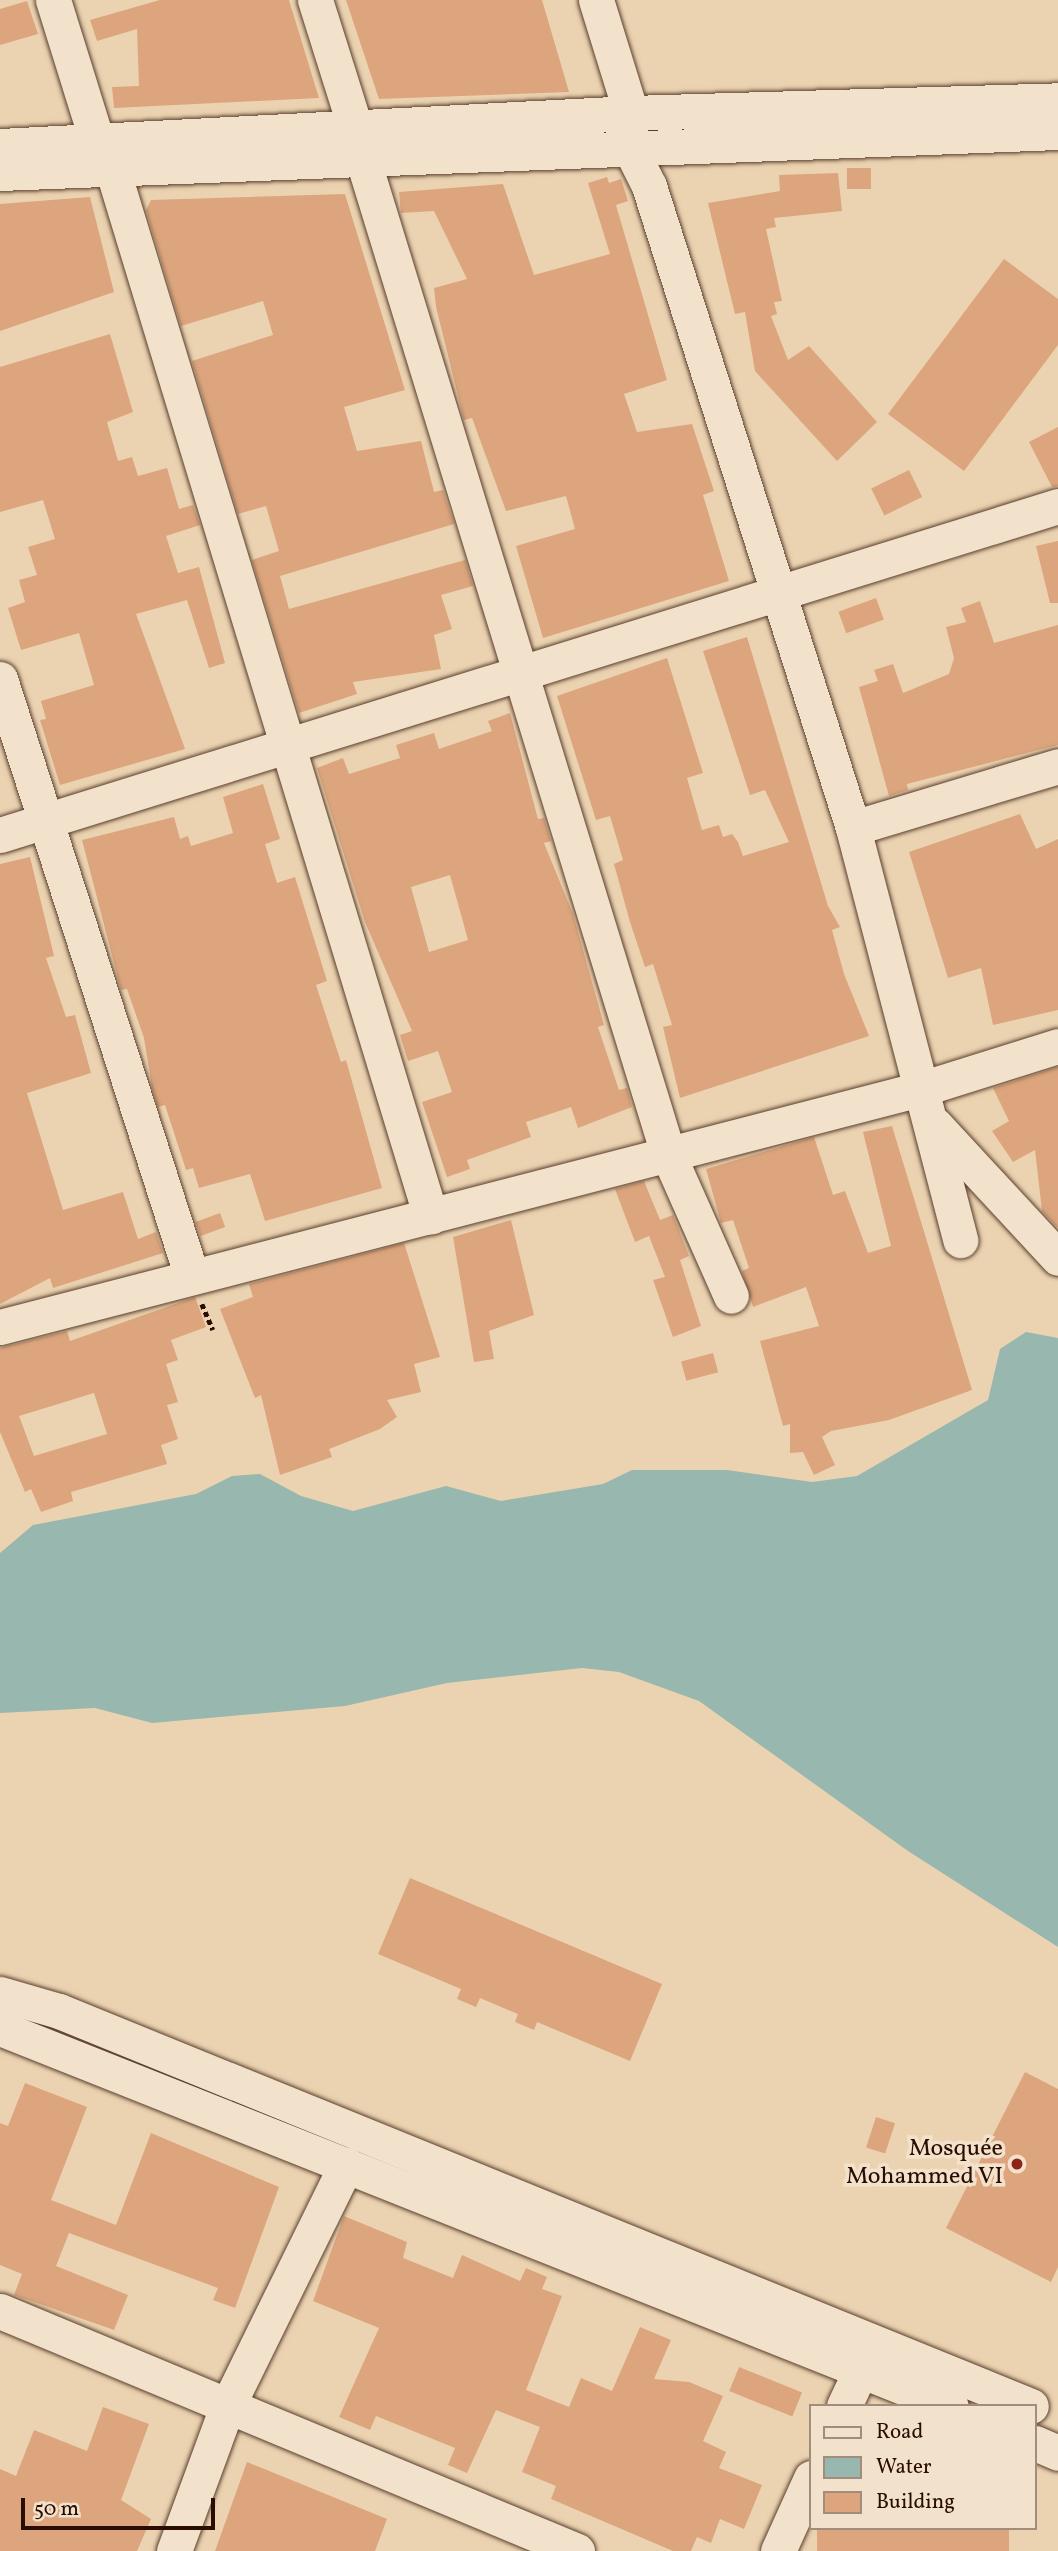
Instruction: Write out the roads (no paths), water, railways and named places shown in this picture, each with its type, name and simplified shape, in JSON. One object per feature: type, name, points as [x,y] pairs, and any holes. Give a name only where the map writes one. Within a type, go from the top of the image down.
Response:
[{"type":"street","points":[[53,0],[290,744],[431,1217]]},
{"type":"street","points":[[315,0],[668,1154],[731,1296]]},
{"type":"street","points":[[596,0],[641,129]]},
{"type":"street","points":[[620,0],[649,186],[853,828],[924,1088],[960,1240]]},
{"type":"street","points":[[0,146],[104,154],[359,145],[641,129],[1058,100]]},
{"type":"street","points":[[641,129],[1058,132]]},
{"type":"street","points":[[0,173],[104,154]]},
{"type":"street","points":[[0,835],[519,671],[1058,506]]},
{"type":"street","points":[[0,679],[192,1277]]},
{"type":"street","points":[[853,828],[1058,766]]},
{"type":"street","points":[[0,1327],[924,1088],[1058,1046]]},
{"type":"street","points":[[932,1122],[1058,1258]]},
{"type":"street","points":[[0,1994],[71,2016],[868,2355],[948,2404]]},
{"type":"street","points":[[0,2028],[346,2165],[868,2355],[1023,2404]]},
{"type":"street","points":[[174,2551],[227,2407],[346,2165]]},
{"type":"street","points":[[0,2311],[577,2551]]},
{"type":"street","points":[[845,2404],[868,2355]]},
{"type":"street","points":[[1037,2408],[1058,2416]]},
{"type":"street","points":[[1037,2444],[1058,2453]]},
{"type":"street","points":[[778,2551],[810,2480]]},
{"type":"water","points":[[1026,1332],[1058,1338],[1058,1947],[908,1851],[699,1701],[619,1672],[582,1668],[447,1683],[345,1706],[152,1723],[95,1708],[0,1713],[0,1553],[33,1525],[196,1494],[232,1476],[260,1474],[301,1496],[353,1511],[446,1486],[501,1501],[603,1484],[632,1470],[727,1470],[812,1482],[857,1476],[988,1400],[1000,1349]]},
{"type":"place","name":"Mosquée Mohammed VI","points":[[1017,2164]]}]
